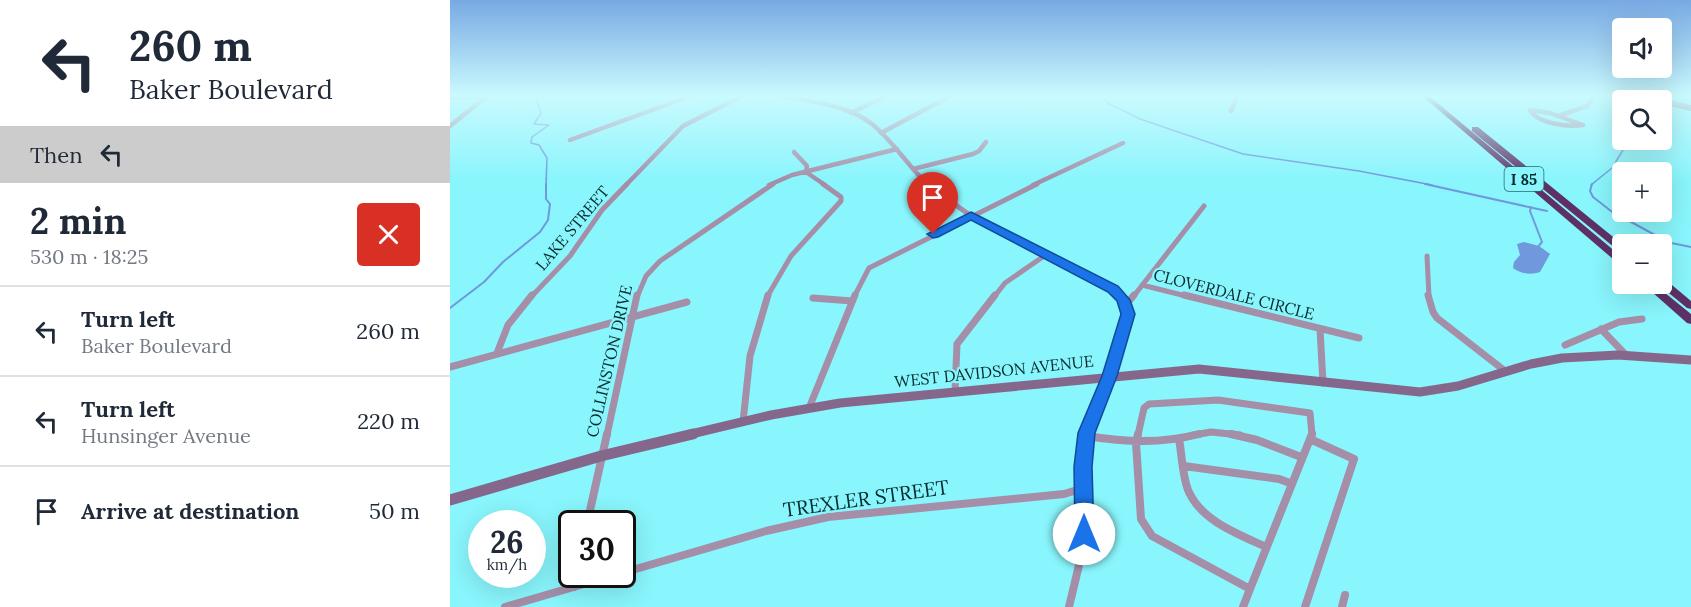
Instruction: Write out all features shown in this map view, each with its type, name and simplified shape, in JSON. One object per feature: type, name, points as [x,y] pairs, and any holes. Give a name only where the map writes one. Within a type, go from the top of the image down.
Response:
[{"type":"highway","name":"I 85","points":[[1458,123],[1612,254]]},
{"type":"highway","name":"I 85","points":[[1469,123],[1612,241]]},
{"type":"highway","points":[[1672,290],[1691,306]]},
{"type":"highway","points":[[1660,294],[1691,320]]},
{"type":"street","points":[[570,140],[616,123]]},
{"type":"street","name":"LAKE STREET","points":[[497,352],[508,325],[519,309],[570,256],[602,210],[683,126],[688,123]]},
{"type":"street","points":[[871,123],[897,149],[932,190],[971,215],[1113,289],[1126,304],[1128,314],[1109,376],[1086,436],[1083,467],[1084,547],[1070,607]]},
{"type":"street","points":[[881,133],[899,123]]},
{"type":"street","points":[[1558,123],[1574,127],[1583,125],[1578,123]]},
{"type":"street","points":[[914,169],[973,154],[980,151],[986,142]]},
{"type":"street","points":[[809,408],[852,301],[866,272],[873,265],[971,215],[1123,143]]},
{"type":"street","name":"COLLINSTON DRIVE","points":[[590,510],[641,285],[660,261],[768,186],[806,172],[897,149]]},
{"type":"street","points":[[743,422],[747,366],[769,290],[792,254],[841,201],[840,197],[806,172],[807,166],[794,152]]},
{"type":"street","points":[[1126,304],[1204,206]]},
{"type":"street","points":[[955,392],[957,344],[960,338],[1005,283],[1047,254]]},
{"type":"street","points":[[1427,256],[1431,304],[1438,319],[1505,370]]},
{"type":"street","name":"CLOVERDALE CIRCLE","points":[[1142,285],[1359,338]]},
{"type":"street","points":[[813,298],[852,301]]},
{"type":"street","points":[[450,366],[687,302]]},
{"type":"street","points":[[1564,345],[1619,322],[1642,319]]},
{"type":"street","name":"CLOVERDALE CIRCLE","points":[[1320,329],[1323,383]]},
{"type":"street","points":[[1601,329],[1626,355]]},
{"type":"street","name":"WEST DAVIDSON AVENUE","points":[[450,500],[601,456],[809,408],[1109,376],[1198,369],[1420,392],[1456,387],[1505,370],[1546,360],[1626,355],[1691,360]]},
{"type":"street","points":[[1243,607],[1250,589],[1266,547],[1300,457],[1310,439],[1310,413],[1218,400],[1149,404],[1144,408],[1136,443],[1141,519],[1152,536],[1250,589]]},
{"type":"street","points":[[1086,436],[1136,443],[1179,439],[1208,432],[1238,434],[1259,438],[1300,457]]},
{"type":"street","points":[[1179,439],[1188,490],[1198,505],[1212,519],[1266,547]]},
{"type":"street","points":[[1305,607],[1354,459],[1310,439]]},
{"type":"street","points":[[1184,466],[1279,479],[1290,483]]},
{"type":"street","name":"TREXLER STREET","points":[[636,569],[766,531],[828,517],[1064,494],[1084,488]]},
{"type":"street","points":[[505,607],[571,588]]},
{"type":"street","points":[[1342,607],[1345,596]]},
{"type":"water","points":[[1524,242],[1539,246],[1550,254],[1540,272],[1519,272],[1513,268],[1514,262],[1520,255],[1517,244]]},
{"type":"waterway","points":[[534,123],[549,125],[532,137],[531,143],[539,145],[547,158],[546,185]]},
{"type":"waterway","points":[[1153,123],[1243,154],[1359,171],[1432,185]]},
{"type":"waterway","points":[[1592,184],[1612,168],[1623,150]]},
{"type":"waterway","points":[[1425,184],[1531,207]]},
{"type":"waterway","points":[[1592,184],[1590,191],[1593,197],[1611,211],[1653,234]]},
{"type":"waterway","points":[[450,308],[484,282],[503,262],[540,232],[548,220],[550,204],[546,199],[546,185]]},
{"type":"waterway","points":[[1531,207],[1547,211]]},
{"type":"waterway","points":[[1531,207],[1530,211],[1542,242],[1537,248]]},
{"type":"waterway","points":[[1672,243],[1691,247]]},
{"type":"route","points":[[933,234],[971,215],[1113,289],[1124,300],[1128,314],[1123,332],[1087,433],[1083,467],[1084,534]]}]
